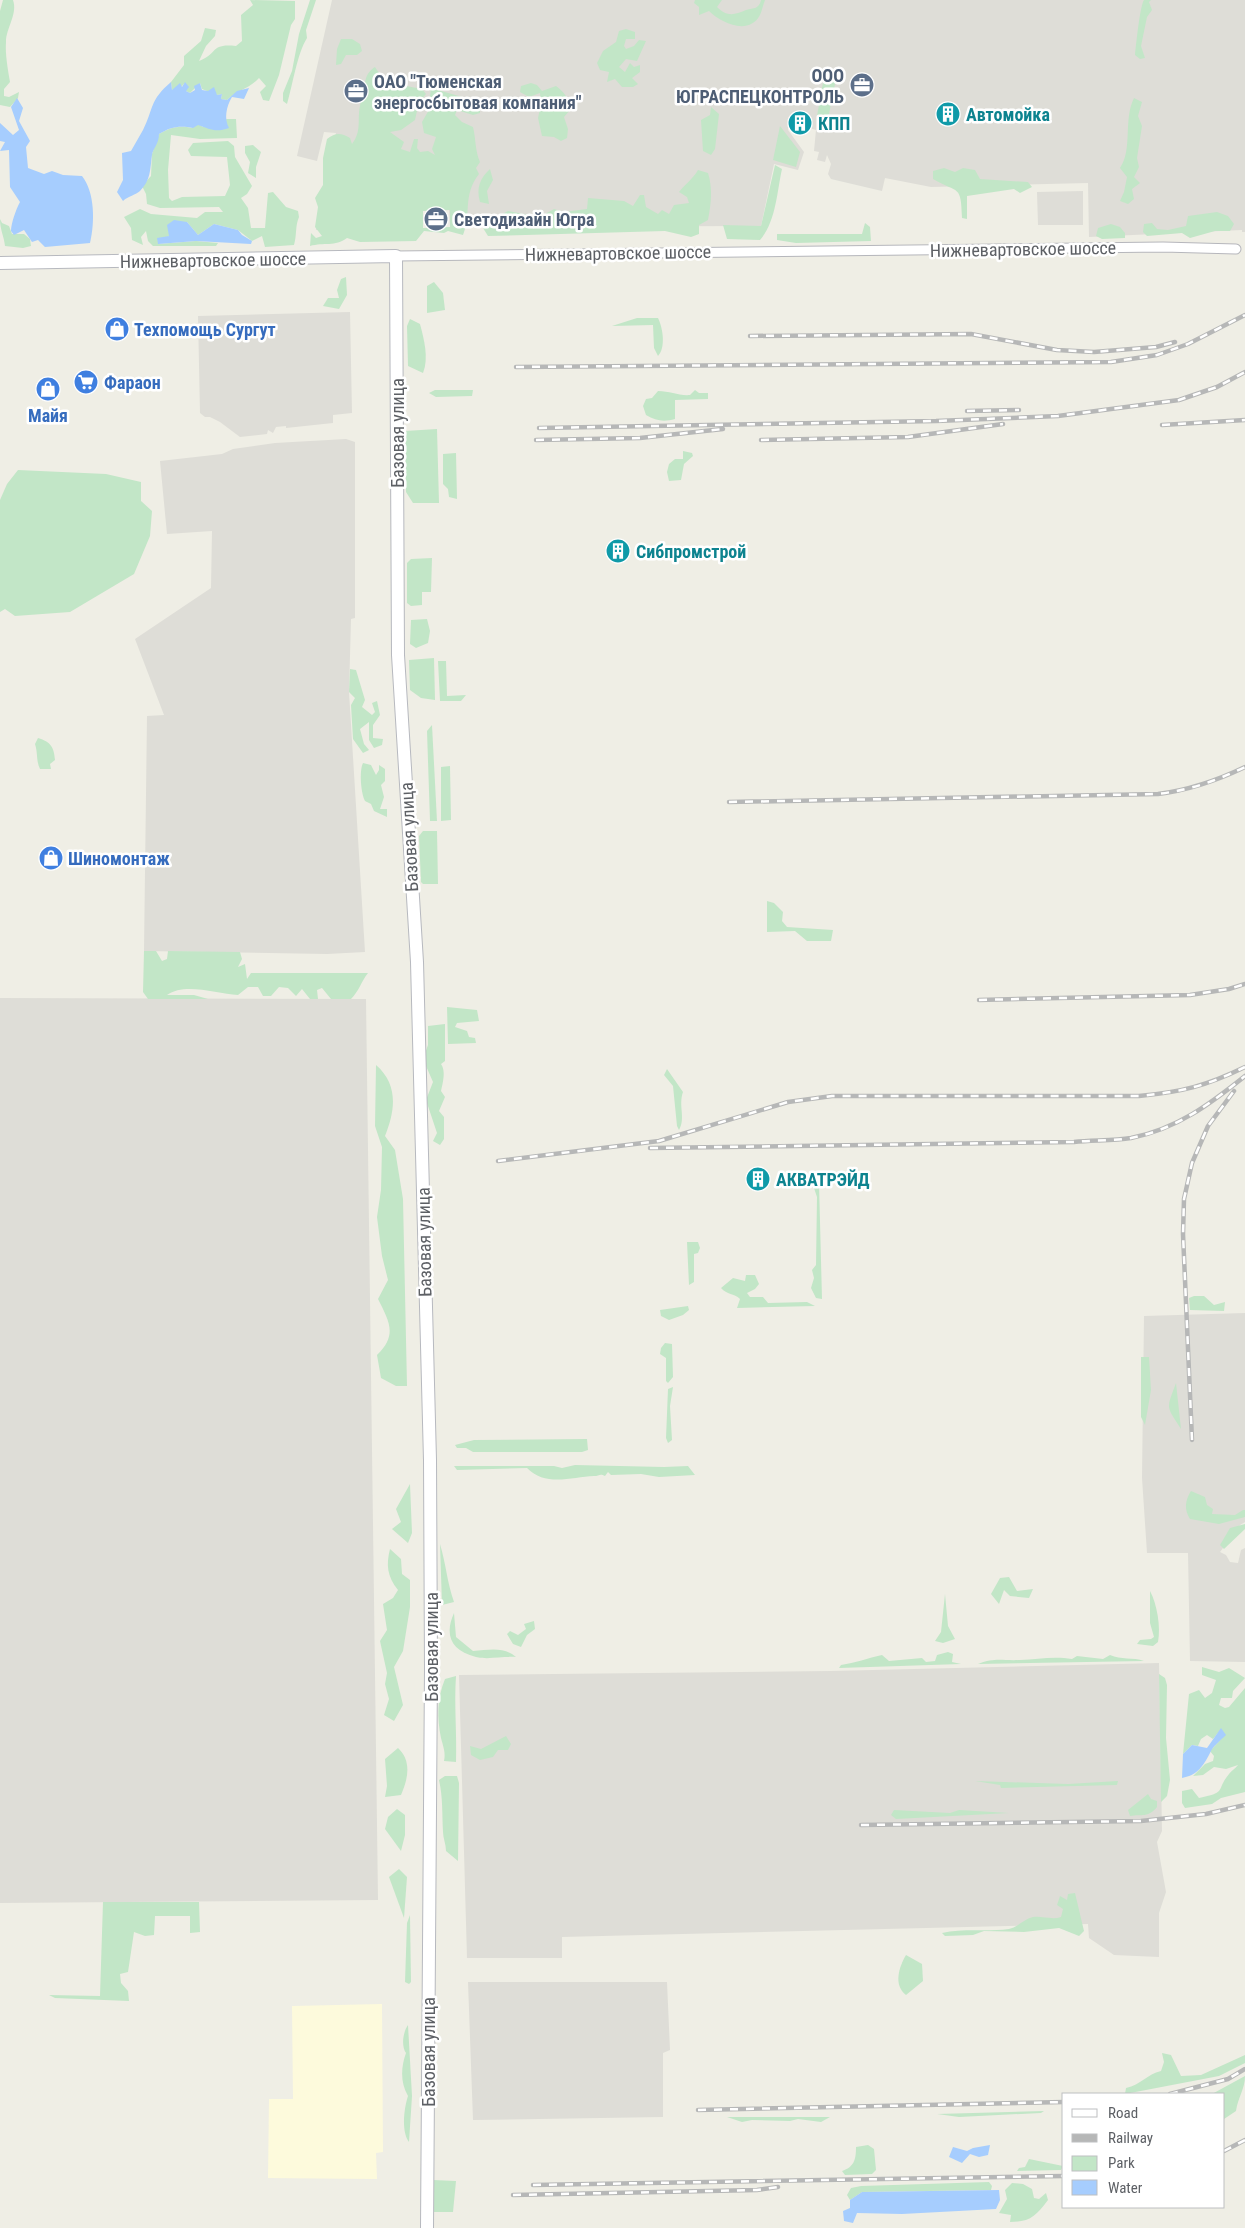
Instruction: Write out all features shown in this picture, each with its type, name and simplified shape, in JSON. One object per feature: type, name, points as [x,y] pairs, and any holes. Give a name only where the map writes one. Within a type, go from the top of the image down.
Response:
[{"type":"street","name":"Нижневартовское шоссе","points":[[0,263],[396,256],[1148,247],[1236,248]]},
{"type":"street","name":"Базовая улица","points":[[396,256],[398,655],[417,962],[430,1460],[431,1669],[427,2228]]},
{"type":"shaded area","points":[[332,0],[1245,0],[1245,232],[1242,232],[1242,230],[1089,237],[1088,183],[931,187],[885,178],[882,191],[831,179],[828,174],[831,164],[827,155],[825,162],[817,160],[819,152],[814,151],[816,130],[789,122],[788,130],[804,152],[798,170],[774,164],[761,226],[450,227],[449,210],[423,211],[423,228],[316,230],[336,133],[324,132],[317,161],[297,156]]},
{"type":"shaded area","points":[[1083,191],[1083,225],[1038,225],[1037,192]]},
{"type":"shaded area","points":[[350,312],[352,413],[333,415],[333,423],[286,428],[286,426],[276,427],[273,433],[268,430],[267,434],[240,437],[220,422],[210,417],[205,417],[200,413],[198,316]]},
{"type":"shaded area","points":[[346,439],[355,442],[355,618],[351,619],[349,692],[365,952],[327,954],[144,951],[147,716],[164,715],[135,639],[211,588],[212,531],[167,534],[160,461],[222,454],[233,449],[275,443]]},
{"type":"shaded area","points":[[0,998],[366,999],[378,1900],[0,1903]]},
{"type":"shaded area","points":[[1245,1313],[1245,1522],[1240,1525],[1220,1552],[1226,1555],[1230,1562],[1238,1563],[1241,1550],[1245,1548],[1245,1662],[1190,1661],[1188,1553],[1147,1553],[1142,1478],[1144,1316]]},
{"type":"shaded area","points":[[1159,1663],[1162,1831],[1157,1842],[1166,1892],[1159,1913],[1159,1957],[1114,1955],[1089,1938],[1088,1924],[562,1937],[562,1958],[467,1958],[459,1675],[831,1671]]},
{"type":"shaded area","points":[[468,1982],[667,1982],[670,2050],[663,2053],[663,2117],[473,2120]]},
{"type":"shaded area","points":[[382,2004],[383,2152],[376,2153],[377,2179],[268,2178],[269,2099],[293,2099],[292,2006]]},
{"type":"green space","points":[[3,0],[13,0],[14,5],[6,42],[10,82],[4,89],[4,96],[9,97],[19,92],[18,98],[10,107],[0,105],[0,11]]},
{"type":"green space","points":[[250,0],[295,1],[295,19],[291,25],[279,75],[269,101],[263,100],[260,92],[266,86],[259,78],[227,100],[221,99],[222,94],[217,95],[202,89],[200,83],[190,93],[186,91],[185,83],[181,87],[172,90],[171,82],[184,65],[184,56],[201,41],[205,28],[216,30],[215,36],[206,46],[199,61],[222,46],[236,46],[242,41],[241,15],[253,5]]},
{"type":"green space","points":[[310,0],[316,0],[306,30],[307,38],[298,61],[287,104],[283,101],[283,93],[292,71],[299,34]]},
{"type":"green space","points":[[695,0],[722,0],[717,7],[727,14],[731,14],[756,8],[761,0],[765,0],[760,15],[755,21],[749,25],[742,26],[720,20],[709,11],[699,15],[699,7],[694,3]]},
{"type":"green space","points":[[1144,0],[1151,0],[1149,2],[1152,10],[1147,17],[1141,46],[1145,58],[1140,59],[1135,55]]},
{"type":"green space","points":[[626,29],[635,32],[635,39],[626,39],[624,46],[626,49],[634,46],[639,40],[646,41],[637,61],[626,59],[619,67],[625,72],[630,63],[634,67],[640,65],[640,72],[632,78],[638,84],[633,87],[622,87],[615,79],[607,82],[609,72],[600,70],[597,63],[603,51],[616,42],[619,31]]},
{"type":"green space","points":[[341,39],[352,39],[360,44],[362,51],[357,55],[346,55],[341,64],[336,65],[337,49]]},
{"type":"green space","points":[[375,67],[385,82],[422,89],[426,94],[419,102],[415,120],[401,130],[390,132],[404,142],[401,149],[410,152],[414,139],[418,139],[417,148],[420,152],[428,151],[435,155],[432,149],[436,137],[424,133],[422,122],[433,103],[430,96],[431,88],[469,99],[480,106],[480,113],[473,115],[457,110],[455,115],[462,122],[473,127],[480,162],[476,168],[479,174],[469,197],[466,227],[463,235],[448,231],[444,233],[424,231],[416,241],[360,242],[347,238],[334,243],[310,246],[311,233],[316,238],[322,236],[315,227],[318,207],[315,198],[323,185],[323,158],[327,139],[333,135],[344,135],[350,138],[352,144],[357,135],[359,111],[364,96],[366,79]],"holes":[[[450,210],[450,227],[423,228],[423,211]]]},
{"type":"green space","points":[[824,77],[836,79],[828,119],[817,116]]},
{"type":"green space","points":[[531,83],[537,85],[542,91],[556,86],[566,96],[570,110],[564,117],[568,129],[567,138],[561,141],[554,137],[542,136],[538,118],[541,105],[540,93],[529,97],[520,92],[521,86]]},
{"type":"green space","points":[[1134,98],[1142,102],[1138,116],[1142,126],[1137,158],[1139,167],[1134,177],[1140,183],[1132,189],[1134,199],[1128,204],[1120,201],[1127,177],[1120,168],[1126,152],[1129,116]]},
{"type":"green space","points":[[711,107],[719,114],[715,149],[711,155],[703,151],[701,120],[710,115]]},
{"type":"green space","points":[[227,119],[236,119],[237,138],[200,139],[171,135],[168,170],[169,198],[172,201],[182,197],[225,196],[230,185],[227,157],[191,156],[188,150],[193,143],[228,141],[234,146],[235,157],[252,186],[247,194],[241,198],[248,208],[251,228],[265,228],[268,193],[273,192],[286,207],[298,211],[299,217],[294,245],[265,247],[262,236],[252,241],[238,230],[214,224],[198,235],[187,222],[170,231],[169,236],[158,244],[196,241],[218,243],[216,246],[153,246],[148,241],[146,231],[141,237],[143,245],[132,240],[131,228],[124,217],[140,209],[151,214],[197,218],[205,212],[223,212],[219,207],[160,208],[147,204],[146,194],[142,186],[151,176],[152,154],[159,134],[175,127],[192,128],[198,124],[203,127]]},
{"type":"green space","points":[[780,126],[800,152],[796,167],[773,160]]},
{"type":"green space","points":[[253,145],[261,152],[256,167],[256,178],[248,173],[250,162],[245,153],[245,146]]},
{"type":"green space","points":[[775,165],[782,169],[773,215],[765,233],[760,240],[727,239],[723,225],[761,226]]},
{"type":"green space","points":[[944,168],[955,172],[963,168],[975,170],[980,179],[1028,182],[1032,187],[1020,193],[1014,189],[967,196],[967,219],[962,218],[961,200],[957,191],[933,179],[933,171]]},
{"type":"green space","points":[[490,169],[493,180],[487,191],[489,204],[480,202],[478,192],[481,180]]},
{"type":"green space","points":[[698,170],[708,173],[711,185],[711,202],[708,220],[699,225],[699,234],[691,237],[665,231],[488,236],[483,228],[488,215],[497,217],[508,211],[540,217],[554,209],[563,212],[587,209],[588,198],[624,201],[633,206],[640,195],[644,195],[646,207],[658,214],[662,210],[669,214],[674,205],[689,203],[687,197],[679,192]]},
{"type":"green space","points":[[1217,212],[1228,216],[1234,224],[1230,231],[1215,231],[1190,238],[1182,233],[1147,236],[1143,232],[1144,224],[1152,223],[1157,229],[1168,230],[1186,226],[1188,216]]},
{"type":"green space","points":[[0,219],[2,223],[9,226],[12,234],[24,234],[30,239],[31,246],[23,248],[5,246]]},
{"type":"green space","points":[[865,223],[870,227],[871,241],[796,243],[777,240],[777,234],[862,234]]},
{"type":"green space","points":[[1111,224],[1120,227],[1125,233],[1125,238],[1102,239],[1096,236],[1098,228]]},
{"type":"green space","points":[[346,277],[347,295],[339,309],[323,306],[328,298],[339,298],[337,290],[341,279]]},
{"type":"green space","points":[[434,282],[443,293],[445,310],[427,313],[427,286]]},
{"type":"green space","points":[[637,318],[658,318],[663,338],[661,352],[658,356],[654,348],[653,325],[612,326]]},
{"type":"green space","points":[[410,319],[420,324],[423,336],[426,361],[423,373],[408,366],[407,326]]},
{"type":"green space","points":[[435,390],[473,390],[472,396],[436,397],[429,393]]},
{"type":"green space","points":[[695,390],[699,393],[708,393],[708,399],[675,400],[675,419],[660,420],[646,415],[643,406],[646,399],[652,398],[658,391],[690,395]]},
{"type":"green space","points":[[437,429],[439,503],[413,503],[406,492],[405,431]]},
{"type":"green space","points":[[683,451],[692,453],[693,456],[684,464],[681,480],[669,481],[667,472],[669,464],[675,459],[683,459]]},
{"type":"green space","points":[[456,453],[457,499],[449,497],[448,489],[443,484],[443,454]]},
{"type":"green space","points":[[18,470],[106,474],[141,482],[141,501],[152,511],[150,536],[134,574],[70,612],[15,616],[5,609],[0,612],[0,500],[7,484]]},
{"type":"green space","points":[[432,558],[431,592],[422,592],[422,605],[411,606],[407,603],[407,563],[411,559]]},
{"type":"green space","points":[[427,619],[430,631],[428,643],[416,648],[410,644],[411,620]]},
{"type":"green space","points":[[434,658],[435,700],[421,698],[410,690],[409,660]]},
{"type":"green space","points":[[438,661],[446,661],[447,696],[466,695],[461,701],[440,701]]},
{"type":"green space","points":[[350,669],[356,670],[365,700],[362,707],[372,715],[375,712],[372,703],[377,701],[380,715],[373,725],[373,738],[383,739],[382,745],[374,748],[369,740],[369,722],[360,729],[364,744],[369,750],[363,753],[353,739],[351,705],[355,698],[349,692]]},
{"type":"green space","points":[[432,725],[437,821],[430,821],[427,731]]},
{"type":"green space","points":[[38,738],[49,743],[53,748],[55,760],[50,764],[51,769],[40,769],[35,744]]},
{"type":"green space","points":[[363,763],[371,765],[376,775],[379,765],[385,769],[385,781],[381,785],[384,797],[380,809],[387,809],[387,817],[374,811],[371,804],[365,801],[361,782]]},
{"type":"green space","points":[[450,766],[451,820],[441,821],[441,767]]},
{"type":"green space","points":[[423,831],[437,831],[438,884],[423,884],[421,882],[419,836]]},
{"type":"green space","points":[[767,901],[774,903],[783,912],[782,921],[787,927],[833,930],[831,941],[807,941],[795,931],[767,932]]},
{"type":"green space","points":[[144,951],[156,951],[162,961],[167,959],[168,951],[240,952],[242,959],[238,967],[245,964],[247,979],[251,973],[368,973],[351,999],[331,999],[322,988],[317,990],[318,999],[310,999],[302,989],[296,996],[288,988],[279,987],[271,996],[263,996],[258,987],[248,987],[238,995],[183,989],[167,995],[194,995],[208,999],[148,999],[143,992]]},
{"type":"green space","points":[[447,1007],[477,1010],[479,1021],[457,1023],[455,1027],[467,1031],[469,1037],[475,1038],[476,1043],[448,1044]]},
{"type":"green space","points":[[445,1024],[445,1061],[441,1064],[444,1073],[441,1091],[445,1097],[439,1111],[444,1117],[444,1139],[440,1145],[433,1141],[437,1133],[426,1100],[433,1082],[423,1059],[428,1045],[428,1026]]},
{"type":"green space","points":[[376,1065],[389,1081],[392,1090],[393,1108],[385,1136],[395,1150],[403,1199],[407,1386],[396,1386],[381,1378],[377,1355],[388,1341],[389,1328],[388,1321],[378,1299],[388,1280],[382,1256],[377,1217],[381,1190],[382,1147],[375,1126]]},
{"type":"green space","points":[[667,1069],[683,1092],[681,1102],[682,1121],[679,1130],[673,1086],[664,1075]]},
{"type":"green space","points":[[819,1183],[822,1299],[816,1298],[811,1288],[814,1278],[812,1270],[816,1265],[817,1197],[814,1188]]},
{"type":"green space","points":[[687,1242],[698,1242],[700,1248],[698,1253],[694,1254],[694,1282],[689,1285]]},
{"type":"green space","points":[[746,1275],[755,1275],[759,1284],[755,1289],[747,1293],[750,1297],[763,1297],[768,1303],[807,1302],[815,1306],[737,1308],[740,1299],[721,1288],[733,1278],[745,1281]]},
{"type":"green space","points":[[1204,1296],[1214,1305],[1225,1302],[1224,1311],[1190,1310],[1189,1298]]},
{"type":"green space","points":[[688,1306],[689,1310],[683,1315],[669,1320],[661,1316],[660,1310]]},
{"type":"green space","points":[[665,1343],[672,1344],[673,1377],[668,1383],[666,1381],[666,1358],[660,1354],[661,1348]]},
{"type":"green space","points":[[1141,1357],[1149,1357],[1151,1390],[1145,1425],[1141,1417]]},
{"type":"green space","points":[[1176,1383],[1181,1429],[1169,1407],[1170,1398]]},
{"type":"green space","points":[[673,1387],[670,1406],[672,1440],[668,1443],[666,1438],[668,1389]]},
{"type":"green space","points":[[587,1439],[588,1450],[582,1452],[473,1452],[466,1448],[457,1448],[455,1445],[474,1440]]},
{"type":"green space","points":[[575,1465],[688,1466],[695,1475],[659,1477],[641,1474],[611,1475],[608,1472],[605,1476],[559,1480],[534,1474],[527,1468],[457,1470],[454,1466],[554,1466],[562,1468]]},
{"type":"green space","points":[[410,1484],[412,1533],[408,1543],[392,1529],[401,1522],[396,1509]]},
{"type":"green space","points":[[1191,1491],[1205,1497],[1207,1505],[1213,1509],[1212,1514],[1235,1515],[1245,1510],[1245,1517],[1219,1524],[1190,1519],[1186,1505]]},
{"type":"green space","points":[[1245,1524],[1245,1529],[1224,1549],[1220,1545],[1230,1528]]},
{"type":"green space","points":[[440,1544],[454,1602],[442,1605]]},
{"type":"green space","points":[[390,1549],[401,1559],[402,1574],[410,1580],[410,1607],[403,1651],[394,1667],[403,1705],[394,1721],[384,1715],[389,1699],[385,1684],[387,1673],[380,1641],[387,1630],[383,1604],[393,1598],[398,1590],[388,1570]]},
{"type":"green space","points":[[1009,1577],[1017,1591],[1033,1589],[1029,1598],[1010,1596],[1004,1590],[999,1604],[991,1594],[1000,1578]]},
{"type":"green space","points":[[1150,1591],[1155,1602],[1159,1623],[1158,1642],[1153,1646],[1137,1644],[1140,1640],[1154,1637],[1150,1623]]},
{"type":"green space","points":[[945,1594],[948,1626],[955,1639],[943,1643],[935,1641],[941,1632]]},
{"type":"green space","points":[[454,1613],[456,1637],[473,1651],[501,1650],[516,1657],[481,1658],[461,1651],[455,1646],[450,1635],[451,1621]]},
{"type":"green space","points":[[534,1621],[535,1629],[527,1635],[521,1647],[513,1644],[507,1634],[510,1631],[518,1635],[526,1629],[524,1624]]},
{"type":"green space","points":[[948,1652],[953,1654],[952,1662],[961,1664],[839,1668],[841,1665],[882,1655],[889,1661],[922,1658],[926,1662],[935,1661],[937,1655]]},
{"type":"green space","points":[[1110,1655],[1144,1661],[978,1664],[994,1660],[1072,1659],[1077,1656],[1103,1659]]},
{"type":"green space","points":[[1202,1667],[1219,1672],[1229,1668],[1245,1678],[1233,1691],[1232,1698],[1221,1698],[1219,1705],[1225,1708],[1229,1707],[1245,1688],[1245,1792],[1221,1798],[1212,1804],[1185,1808],[1182,1803],[1182,1791],[1192,1789],[1199,1798],[1214,1794],[1220,1790],[1229,1774],[1238,1765],[1226,1769],[1214,1767],[1203,1775],[1193,1776],[1205,1764],[1213,1761],[1214,1756],[1210,1751],[1225,1735],[1221,1729],[1213,1739],[1207,1735],[1201,1739],[1198,1746],[1192,1745],[1183,1754],[1189,1694],[1199,1690],[1205,1698],[1212,1693],[1216,1680],[1202,1675]]},
{"type":"green space","points":[[1159,1674],[1165,1678],[1167,1685],[1166,1738],[1170,1780],[1167,1796],[1161,1802]]},
{"type":"green space","points":[[456,1676],[456,1762],[444,1761],[438,1716],[440,1693],[445,1679]]},
{"type":"green space","points":[[506,1736],[511,1744],[508,1750],[498,1750],[493,1757],[480,1760],[471,1755],[470,1746],[481,1749]]},
{"type":"green space","points":[[398,1748],[407,1764],[407,1777],[401,1795],[385,1797],[387,1786],[385,1759]]},
{"type":"green space","points":[[445,1776],[457,1776],[459,1783],[458,1861],[446,1851],[443,1837],[442,1799],[439,1780]]},
{"type":"green space","points":[[975,1781],[1068,1784],[1118,1781],[1117,1785],[1001,1788],[1000,1785]]},
{"type":"green space","points":[[1148,1794],[1151,1799],[1157,1801],[1157,1807],[1145,1815],[1130,1816],[1128,1810]]},
{"type":"green space","points":[[397,1809],[405,1815],[405,1835],[401,1851],[385,1829],[388,1817]]},
{"type":"green space","points":[[894,1810],[950,1813],[959,1810],[1009,1813],[896,1819],[891,1815]]},
{"type":"green space","points":[[399,1869],[407,1877],[404,1918],[389,1877]]},
{"type":"green space","points":[[1075,1893],[1084,1931],[1079,1936],[1059,1928],[1024,1932],[984,1931],[973,1935],[945,1936],[942,1933],[1009,1929],[1033,1917],[1061,1917],[1063,1909],[1057,1905],[1060,1896],[1067,1900],[1068,1894]]},
{"type":"green space","points":[[103,1902],[199,1902],[200,1932],[190,1933],[190,1916],[155,1916],[154,1935],[145,1936],[134,1932],[128,1972],[120,1974],[121,1983],[128,1991],[129,2001],[55,1998],[49,1995],[100,1996]]},
{"type":"green space","points":[[410,1915],[411,1982],[409,1984],[405,1982],[407,1923]]},
{"type":"green space","points":[[906,1955],[922,1964],[923,1981],[906,1995],[898,1981],[899,1970]]},
{"type":"green space","points":[[408,2025],[412,2096],[409,2142],[406,2138],[404,2126],[404,2113],[408,2096],[405,2091],[402,2074],[406,2053],[403,2039]]},
{"type":"green space","points":[[1162,2053],[1171,2055],[1181,2076],[1201,2075],[1245,2055],[1245,2063],[1219,2076],[1125,2093],[1126,2088],[1161,2071],[1164,2062]]},
{"type":"green space","points":[[1245,2076],[1236,2111],[1225,2118],[1225,2093],[1214,2093]]},
{"type":"green space","points":[[1044,2111],[1041,2113],[959,2117],[937,2114]]},
{"type":"green space","points":[[727,2117],[830,2117],[821,2122],[798,2119],[790,2121],[752,2120],[742,2122]]},
{"type":"green space","points":[[868,2145],[874,2149],[876,2170],[872,2174],[845,2175],[842,2171],[854,2162],[856,2147]]},
{"type":"green space","points":[[1029,2159],[1062,2166],[1061,2170],[1017,2171],[1019,2168],[1025,2167]]},
{"type":"green space","points":[[433,2180],[456,2181],[453,2212],[433,2212]]},
{"type":"green space","points":[[989,2182],[992,2186],[991,2190],[862,2192],[850,2200],[847,2195],[851,2188],[861,2186]]},
{"type":"green space","points":[[1012,2183],[1023,2184],[1032,2189],[1034,2198],[1039,2199],[1046,2193],[1048,2200],[1032,2217],[1023,2221],[1010,2222],[1011,2215],[999,2213],[1007,2199],[1005,2190]]},
{"type":"water","points":[[171,82],[172,90],[180,83],[182,87],[185,82],[189,87],[186,91],[190,93],[195,90],[194,86],[200,83],[202,90],[208,91],[214,87],[217,95],[222,94],[221,99],[227,100],[237,91],[249,88],[244,99],[232,97],[230,101],[226,117],[229,128],[216,130],[198,125],[193,128],[175,127],[159,134],[144,187],[123,201],[117,192],[123,180],[122,153],[131,151],[143,130],[155,100]]},
{"type":"water","points":[[17,98],[23,108],[19,121],[30,141],[26,147],[28,168],[44,174],[52,171],[63,175],[82,176],[86,183],[93,208],[93,226],[90,243],[45,247],[38,240],[32,242],[24,230],[14,235],[11,231],[14,216],[20,202],[10,187],[9,150],[0,151],[5,142],[0,141],[0,123],[13,135],[19,130],[11,107]]},
{"type":"water","points":[[174,220],[187,222],[198,235],[214,224],[238,230],[252,241],[251,244],[196,241],[158,244],[157,238],[169,236],[167,225]]},
{"type":"water","points":[[1221,1728],[1226,1735],[1213,1748],[1202,1766],[1192,1775],[1182,1778],[1183,1754],[1192,1745],[1207,1748]]},
{"type":"water","points":[[990,2145],[988,2155],[979,2157],[970,2154],[962,2163],[949,2157],[953,2147],[967,2151]]},
{"type":"water","points":[[999,2190],[1000,2200],[996,2209],[902,2214],[857,2213],[853,2223],[844,2221],[843,2211],[850,2208],[850,2200],[862,2192]]},
{"type":"railway","points":[[516,367],[1111,362],[1157,355],[1188,344],[1245,315]]},
{"type":"railway","points":[[750,336],[971,334],[1057,350],[1094,352],[1156,347],[1175,342]]},
{"type":"railway","points":[[539,428],[936,421],[1058,416],[1179,400],[1217,387],[1245,372]]},
{"type":"railway","points":[[967,411],[1019,410]]},
{"type":"railway","points":[[1162,425],[1245,420]]},
{"type":"railway","points":[[761,440],[908,437],[1003,424]]},
{"type":"railway","points":[[536,440],[640,438],[723,429]]},
{"type":"railway","points":[[729,802],[1158,794],[1203,784],[1245,767]]},
{"type":"railway","points":[[979,1000],[1190,995],[1229,989],[1245,984]]},
{"type":"railway","points":[[498,1161],[659,1141],[788,1102],[832,1096],[1139,1096],[1194,1087],[1245,1067]]},
{"type":"railway","points":[[650,1148],[1074,1142],[1124,1139],[1148,1134],[1178,1122],[1206,1106],[1245,1076]]},
{"type":"railway","points":[[1192,1440],[1183,1234],[1184,1199],[1192,1163],[1208,1126],[1234,1091]]},
{"type":"railway","points":[[861,1825],[1141,1821],[1206,1814],[1245,1805]]},
{"type":"railway","points":[[1174,2093],[1228,2079],[1245,2069]]},
{"type":"railway","points":[[698,2110],[1062,2102]]},
{"type":"railway","points":[[1225,2150],[1245,2140]]},
{"type":"railway","points":[[533,2185],[1062,2176]]},
{"type":"railway","points":[[513,2195],[757,2190],[778,2187]]},
{"type":"place","name":"ООО ЮГРАСПЕЦКОНТРОЛЬ","points":[[862,85]]},
{"type":"place","name":"ОАО \"Тюменская энергосбытовая компания\"","points":[[356,91]]},
{"type":"place","name":"Автомойка","points":[[948,114]]},
{"type":"place","name":"КПП","points":[[800,123]]},
{"type":"place","name":"Светодизайн Югра","points":[[436,219]]},
{"type":"place","name":"Техпомощь Сургут","points":[[117,329]]},
{"type":"place","name":"Фараон","points":[[86,382]]},
{"type":"place","name":"Майя","points":[[48,389]]},
{"type":"place","name":"Сибпромстрой","points":[[618,551]]},
{"type":"place","name":"Шиномонтаж","points":[[51,858]]},
{"type":"place","name":"АКВАТРЭЙД","points":[[758,1179]]}]
